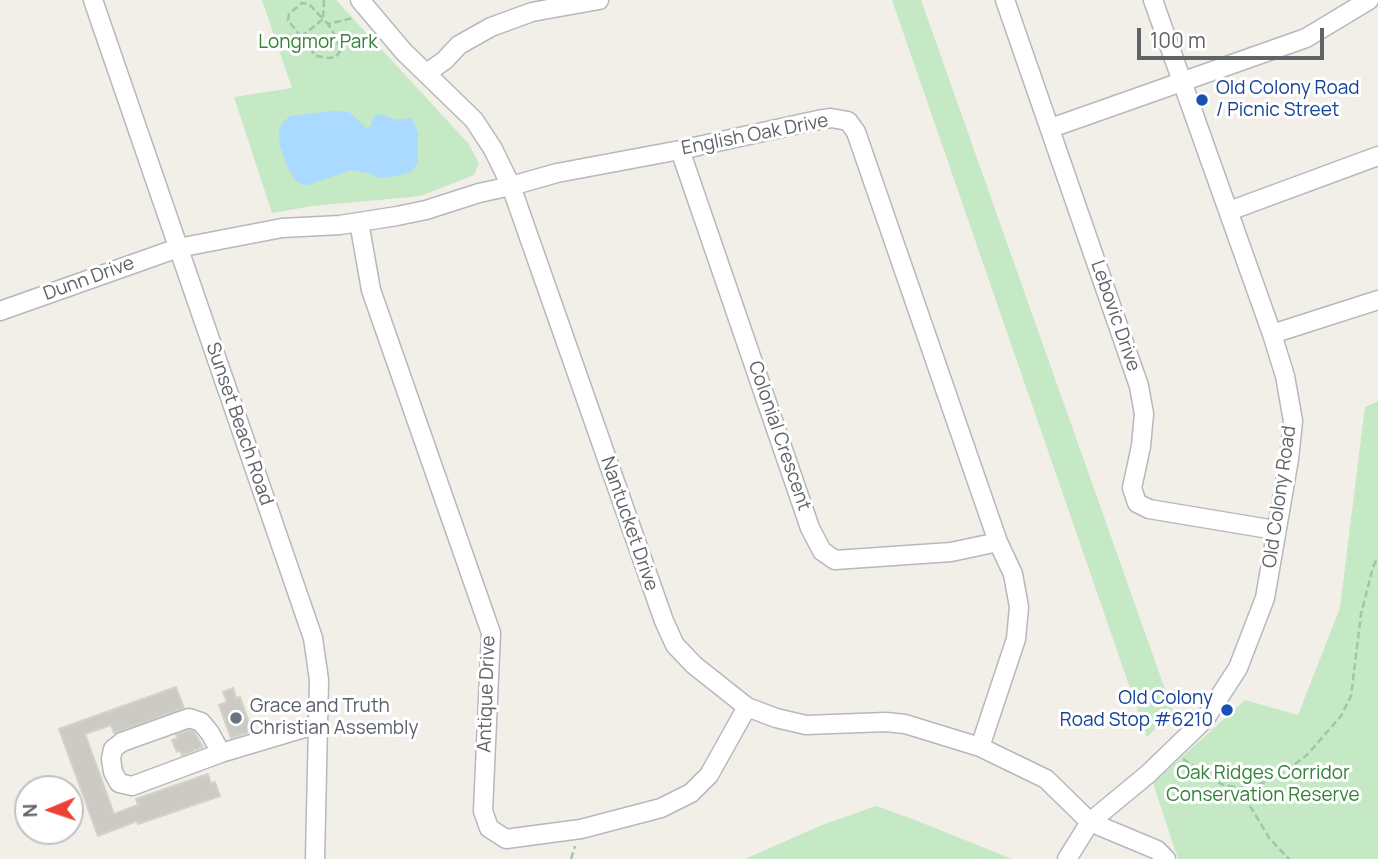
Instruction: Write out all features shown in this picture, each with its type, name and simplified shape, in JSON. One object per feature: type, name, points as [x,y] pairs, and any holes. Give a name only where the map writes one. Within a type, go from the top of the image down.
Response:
[{"type":"street","name":"Sunset Beach Road","points":[[93,0],[313,638],[319,680],[315,859]]},
{"type":"street","name":"Nantucket Drive","points":[[360,0],[404,52],[474,120],[493,149],[511,186],[663,621],[675,645],[694,665],[747,707],[806,725],[905,723],[980,747],[1046,779],[1090,822]]},
{"type":"street","points":[[427,73],[474,35],[530,6],[599,0]]},
{"type":"street","name":"Lebovic Drive","points":[[1005,0],[1139,386],[1144,414],[1141,446],[1132,488],[1137,503],[1149,509],[1275,530]]},
{"type":"street","name":"Old Colony Road","points":[[1067,859],[1090,822],[1205,719],[1238,668],[1265,598],[1293,421],[1285,376],[1272,334],[1153,0]]},
{"type":"street","points":[[1051,128],[1306,38],[1369,0]]},
{"type":"street","name":"English Oak Drive","points":[[178,248],[282,228],[359,222],[426,210],[557,173],[818,120],[831,118],[848,121],[860,143],[998,542],[1013,574],[1019,607],[1016,639],[980,747]]},
{"type":"street","name":"Colonial Crescent","points":[[680,150],[810,528],[822,551],[835,560],[951,552],[998,542]]},
{"type":"street","points":[[1228,211],[1378,156]]},
{"type":"street","name":"Antique Drive","points":[[359,222],[371,289],[491,633],[483,811],[489,828],[506,839],[581,829],[661,808],[691,793],[709,775],[747,707]]},
{"type":"street","name":"Dunn Drive","points":[[0,311],[178,248]]},
{"type":"street","points":[[1272,334],[1378,300]]},
{"type":"street","points":[[221,753],[201,722],[189,718],[122,742],[113,749],[111,759],[113,772],[119,783],[132,786],[221,753],[318,723]]},
{"type":"street","points":[[1090,822],[1157,850],[1166,859]]},
{"type":"path","points":[[301,37],[323,19],[324,0]]},
{"type":"path","points":[[302,3],[309,4],[323,19],[337,39],[340,51],[336,57],[316,56],[289,20],[289,14],[302,3]]},
{"type":"path","points":[[328,24],[353,18]]},
{"type":"path","points":[[1171,751],[1221,784],[1239,788],[1254,787],[1279,776],[1307,755],[1341,716],[1351,696],[1361,614],[1378,557]]},
{"type":"path","points":[[1239,788],[1270,839],[1289,859]]},
{"type":"green space","name":"Longmor Park","points":[[262,0],[336,0],[468,143],[479,163],[474,175],[423,195],[312,206],[272,213],[234,97],[292,88]]},
{"type":"green space","points":[[892,0],[921,0],[1173,712],[1147,737]]},
{"type":"green space","name":"Oak Ridges Corridor Conservation Reserve","points":[[1378,401],[1378,859],[1178,859],[1153,783],[1245,700],[1298,715],[1340,608],[1365,407]]},
{"type":"green space","points":[[876,806],[1012,859],[745,859],[822,825]]},
{"type":"water","points":[[349,112],[366,128],[371,126],[373,117],[380,114],[397,120],[412,118],[418,133],[418,163],[411,172],[391,177],[377,178],[372,174],[351,170],[303,185],[295,180],[286,164],[280,146],[281,124],[290,116]]},
{"type":"building","points":[[176,687],[184,708],[114,733],[111,725],[85,734],[114,814],[138,805],[136,799],[208,774],[211,784],[215,782],[220,796],[138,824],[137,821],[98,836],[84,798],[84,775],[76,775],[59,729]]},
{"type":"building","name":"Grace and Truth Christian Assembly","points":[[233,688],[236,698],[240,697],[252,731],[231,738],[219,705],[227,702],[223,692]]},
{"type":"building","points":[[189,730],[194,732],[203,747],[182,755],[180,750],[177,752],[172,740],[178,738],[176,735]]},
{"type":"place","name":"Old Colony Road / Picnic Street","points":[[1202,100]]},
{"type":"place","name":"Old Colony Road Stop #6210","points":[[1227,710]]},
{"type":"place","name":"Grace and Truth Christian Assembly","points":[[236,718]]}]
